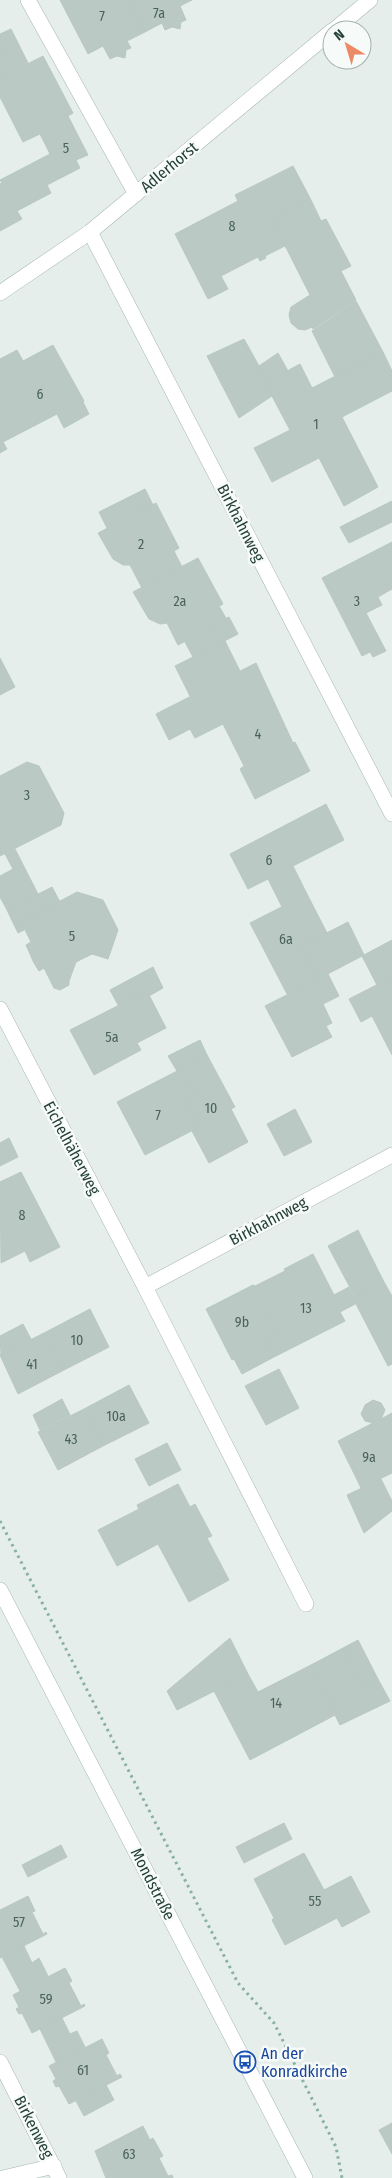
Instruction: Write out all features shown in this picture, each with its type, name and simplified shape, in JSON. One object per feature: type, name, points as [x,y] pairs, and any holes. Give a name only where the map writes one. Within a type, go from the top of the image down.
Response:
[{"type":"street","points":[[28,0],[136,194]]},
{"type":"street","name":"Adlerhorst","points":[[346,20],[370,0]]},
{"type":"street","name":"Adlerhorst","points":[[0,293],[90,232],[322,40]]},
{"type":"street","name":"Birkhahnweg","points":[[90,232],[392,814]]},
{"type":"street","name":"Eichelhäherweg","points":[[0,1009],[145,1286],[306,1604]]},
{"type":"street","name":"Birkhahnweg","points":[[145,1286],[392,1155]]},
{"type":"street","name":"Mondstraße","points":[[0,1590],[304,2178]]},
{"type":"street","name":"Birkenweg","points":[[0,2062],[57,2172],[3,2178]]},
{"type":"path","points":[[0,1521],[238,1983],[274,2023],[336,2147],[342,2178]]},
{"type":"building","points":[[60,0],[128,0],[145,32],[127,41],[131,48],[126,50],[125,58],[117,56],[110,59],[103,46],[88,54]]},
{"type":"building","points":[[128,0],[192,0],[180,6],[186,20],[181,22],[180,29],[172,27],[165,30],[162,23],[145,32]]},
{"type":"building","points":[[11,29],[19,45],[0,54],[0,34]]},
{"type":"building","points":[[19,45],[28,63],[0,78],[0,54]]},
{"type":"building","points":[[43,56],[73,113],[68,116],[88,155],[76,160],[80,168],[47,185],[51,193],[17,211],[22,219],[0,231],[0,184],[2,183],[0,180],[50,154],[40,134],[23,142],[0,97],[0,78]]},
{"type":"building","points":[[293,166],[310,198],[271,218],[285,246],[265,256],[266,258],[260,261],[258,257],[221,276],[228,289],[208,299],[175,234],[238,201],[235,195]]},
{"type":"building","points":[[310,198],[321,221],[326,219],[351,266],[341,271],[356,300],[313,329],[312,327],[305,330],[298,329],[291,323],[289,315],[291,307],[310,295],[271,218]]},
{"type":"building","points":[[356,301],[383,352],[335,377],[312,331]]},
{"type":"building","points":[[244,339],[259,366],[224,389],[207,356]]},
{"type":"building","points":[[53,345],[84,401],[89,414],[64,428],[57,414],[3,442],[7,449],[0,453],[0,359],[17,350],[23,361]]},
{"type":"building","points":[[383,352],[392,371],[392,391],[342,417],[378,487],[344,506],[319,458],[272,482],[254,448],[290,430],[265,383],[300,364],[312,388]]},
{"type":"building","points":[[278,353],[288,371],[266,382],[259,366]]},
{"type":"building","points":[[259,366],[272,396],[239,418],[224,389]]},
{"type":"building","points":[[145,489],[153,505],[107,528],[99,512]]},
{"type":"building","points":[[392,501],[392,522],[349,543],[340,527]]},
{"type":"building","points":[[156,503],[179,548],[174,551],[182,567],[142,588],[130,565],[123,565],[113,559],[98,533]]},
{"type":"building","points":[[392,542],[392,589],[378,597],[382,605],[366,613],[386,651],[373,657],[370,652],[362,656],[322,578]]},
{"type":"building","points":[[198,558],[223,604],[219,606],[227,620],[178,645],[167,623],[160,624],[149,619],[133,592]]},
{"type":"building","points":[[229,617],[238,634],[193,657],[185,642],[227,620],[225,619]]},
{"type":"building","points":[[225,641],[240,671],[190,696],[175,666]]},
{"type":"building","points":[[0,658],[15,687],[0,695]]},
{"type":"building","points":[[256,663],[293,743],[295,742],[310,771],[255,799],[240,769],[244,766],[223,724],[195,738],[190,729],[169,740],[156,714]]},
{"type":"building","points":[[27,762],[39,766],[64,813],[61,825],[0,856],[0,776]]},
{"type":"building","points":[[326,804],[344,840],[293,866],[307,894],[282,907],[268,879],[248,889],[230,854]]},
{"type":"building","points":[[15,849],[38,894],[7,910],[0,897],[0,876],[13,869],[5,854]]},
{"type":"building","points":[[52,887],[60,902],[21,922],[24,930],[18,933],[7,910]]},
{"type":"building","points":[[77,892],[103,900],[118,930],[108,959],[92,954],[76,962],[69,985],[60,990],[54,988],[44,968],[39,971],[34,963],[26,945],[31,942],[21,922]]},
{"type":"building","points":[[307,894],[327,933],[301,946],[318,979],[287,994],[250,923]]},
{"type":"building","points":[[348,922],[364,955],[318,979],[301,946]]},
{"type":"building","points":[[392,940],[392,977],[377,985],[362,956]]},
{"type":"building","points":[[153,967],[163,988],[149,996],[147,991],[118,1005],[110,990]]},
{"type":"building","points":[[328,974],[339,996],[323,1004],[332,1023],[326,1026],[332,1037],[292,1057],[265,1006]]},
{"type":"building","points":[[392,977],[392,1055],[372,1016],[361,1022],[349,999]]},
{"type":"building","points":[[147,991],[166,1028],[137,1043],[141,1050],[94,1075],[70,1030]]},
{"type":"building","points":[[200,1040],[207,1055],[177,1071],[168,1056]]},
{"type":"building","points":[[207,1055],[235,1107],[231,1109],[248,1142],[209,1163],[192,1131],[199,1127],[185,1100],[195,1096],[181,1069]]},
{"type":"building","points":[[181,1069],[195,1096],[185,1100],[199,1127],[145,1155],[117,1102]]},
{"type":"building","points":[[295,1109],[312,1142],[284,1156],[267,1124]]},
{"type":"building","points":[[9,1138],[18,1157],[0,1166],[0,1143]]},
{"type":"building","points":[[21,1172],[60,1247],[30,1262],[25,1251],[1,1263],[0,1182]]},
{"type":"building","points":[[358,1230],[384,1282],[355,1297],[328,1246]]},
{"type":"building","points":[[313,1254],[334,1295],[349,1287],[357,1303],[340,1312],[345,1321],[274,1357],[266,1342],[279,1335],[253,1285],[255,1286],[285,1271],[284,1269]]},
{"type":"building","points":[[384,1282],[392,1296],[392,1364],[388,1366],[356,1304],[355,1297]]},
{"type":"building","points":[[253,1285],[279,1335],[266,1342],[274,1357],[242,1374],[234,1359],[232,1360],[206,1309]]},
{"type":"building","points":[[90,1309],[109,1347],[64,1370],[44,1333]]},
{"type":"building","points":[[23,1324],[31,1339],[1,1355],[0,1336]]},
{"type":"building","points":[[44,1333],[64,1370],[18,1394],[0,1355]]},
{"type":"building","points":[[279,1369],[299,1408],[266,1425],[245,1386]]},
{"type":"building","points":[[129,1385],[149,1423],[103,1446],[84,1409]]},
{"type":"building","points":[[62,1399],[70,1415],[40,1430],[33,1415]]},
{"type":"building","points":[[373,1400],[381,1403],[385,1410],[381,1419],[392,1413],[392,1473],[361,1488],[338,1441],[373,1423],[365,1421],[361,1414],[365,1405]]},
{"type":"building","points":[[84,1409],[103,1446],[58,1470],[38,1432]]},
{"type":"building","points":[[167,1443],[181,1470],[149,1486],[135,1459]]},
{"type":"building","points":[[381,1479],[392,1501],[392,1511],[364,1533],[347,1495]]},
{"type":"building","points":[[178,1484],[190,1507],[195,1504],[212,1536],[207,1538],[229,1580],[189,1602],[158,1544],[117,1566],[98,1530],[139,1509],[137,1505]]},
{"type":"building","points":[[230,1638],[248,1674],[177,1710],[167,1691]]},
{"type":"building","points":[[358,1640],[379,1681],[364,1689],[343,1648]]},
{"type":"building","points":[[343,1648],[364,1689],[379,1681],[390,1701],[340,1725],[335,1715],[337,1714],[311,1665]]},
{"type":"building","points":[[311,1665],[337,1714],[250,1760],[214,1691],[248,1674],[258,1692]]},
{"type":"building","points":[[284,1823],[292,1839],[244,1863],[236,1847]]},
{"type":"building","points":[[61,1845],[67,1857],[28,1877],[22,1865]]},
{"type":"building","points":[[304,1853],[324,1890],[351,1876],[370,1912],[342,1927],[337,1918],[285,1945],[272,1920],[274,1918],[254,1879]]},
{"type":"building","points":[[28,1896],[35,1911],[32,1912],[43,1934],[46,1932],[47,1934],[0,1958],[0,1910]]},
{"type":"building","points":[[24,1946],[32,1963],[39,1958],[48,1976],[20,1991],[2,1957]]},
{"type":"building","points":[[65,1968],[72,1981],[69,1983],[81,2006],[84,2004],[85,2006],[32,2033],[22,2013],[19,2014],[16,2009],[19,2007],[13,1995]]},
{"type":"building","points":[[62,2018],[70,2034],[77,2031],[85,2047],[56,2062],[40,2029]]},
{"type":"building","points":[[102,2039],[109,2053],[106,2055],[117,2076],[120,2074],[122,2077],[69,2104],[59,2086],[56,2087],[53,2081],[56,2079],[49,2066]]},
{"type":"building","points":[[106,2085],[114,2100],[84,2116],[76,2101]]},
{"type":"building","points":[[392,2123],[392,2154],[379,2130]]},
{"type":"building","points":[[143,2126],[150,2140],[153,2138],[163,2156],[159,2158],[168,2176],[172,2175],[173,2178],[106,2178],[95,2151]]},
{"type":"place","name":"An der Konradkirche","points":[[245,2062]]}]
